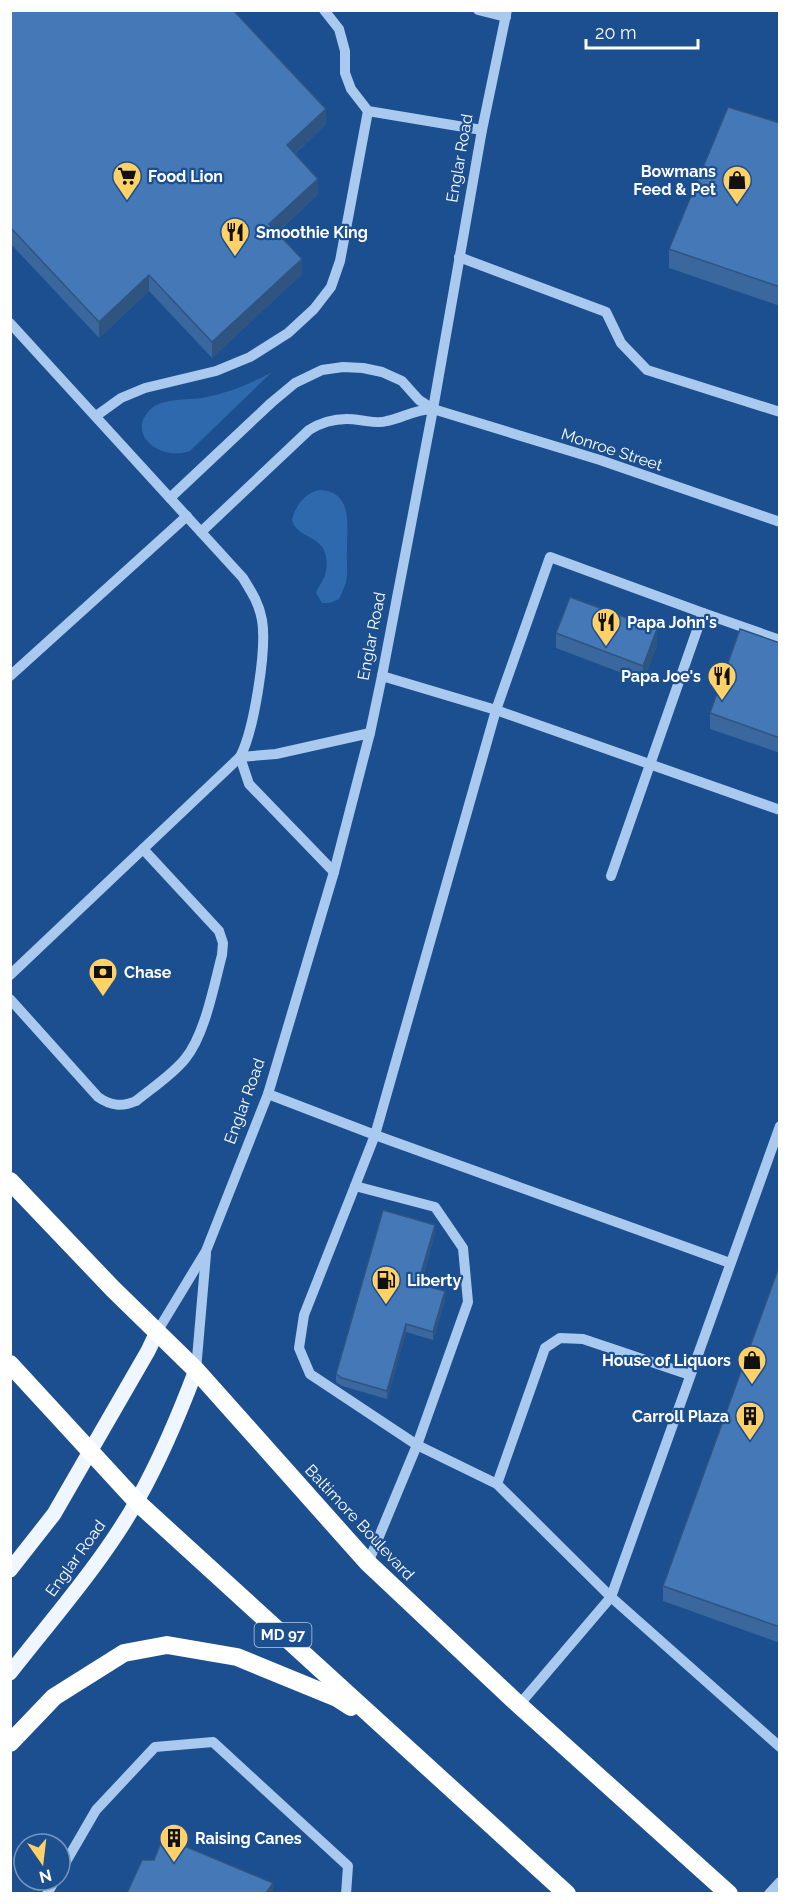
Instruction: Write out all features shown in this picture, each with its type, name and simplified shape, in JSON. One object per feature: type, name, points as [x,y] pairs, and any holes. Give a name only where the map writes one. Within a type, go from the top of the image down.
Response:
[{"type":"highway","name":"Baltimore Boulevard","points":[[10,1180],[196,1370],[368,1563],[519,1705],[729,1893]]},
{"type":"highway","name":"MD 97","points":[[10,1364],[137,1502],[567,1893]]},
{"type":"highway","points":[[10,1743],[54,1697],[124,1653],[167,1645],[237,1657],[337,1698],[403,1744]]},
{"type":"main road","name":"Englar Road","points":[[10,1570],[54,1514],[157,1332]]},
{"type":"main road","name":"Englar Road","points":[[10,1673],[94,1565],[137,1502],[170,1438],[196,1370]]},
{"type":"street","points":[[324,10],[339,29],[345,51],[345,73],[351,89],[368,111],[482,130]]},
{"type":"street","points":[[478,10],[506,14]]},
{"type":"street","name":"Englar Road","points":[[157,1332],[206,1251],[268,1094],[334,872],[370,733],[382,675],[433,409],[482,130],[506,14]]},
{"type":"street","points":[[96,416],[121,398],[145,388],[216,371],[250,357],[288,333],[314,309],[331,287],[340,261],[368,111]]},
{"type":"street","points":[[459,257],[606,312],[621,343],[647,370],[780,412]]},
{"type":"street","points":[[10,323],[243,578],[256,599],[262,621],[262,653],[250,732],[240,757],[10,975]]},
{"type":"street","points":[[170,498],[271,403],[295,383],[322,370],[343,367],[382,372],[402,381],[419,400],[433,409]]},
{"type":"street","points":[[201,532],[309,430],[323,422],[339,419],[381,422],[419,410],[433,409]]},
{"type":"street","name":"Monroe Street","points":[[433,409],[600,460],[780,522]]},
{"type":"street","points":[[10,676],[187,516]]},
{"type":"street","points":[[780,640],[550,557],[495,710],[375,1136],[304,1315],[299,1348],[310,1374],[417,1444],[498,1484],[610,1597],[780,1747]]},
{"type":"street","points":[[611,876],[703,613]]},
{"type":"street","points":[[382,675],[495,710],[780,810]]},
{"type":"street","points":[[240,757],[276,754],[370,733]]},
{"type":"street","points":[[240,757],[249,784],[334,872]]},
{"type":"street","points":[[10,999],[98,1098],[106,1103],[117,1106],[136,1101],[185,1060],[200,1033],[222,955],[223,943],[219,931],[143,849]]},
{"type":"street","points":[[268,1094],[375,1136],[730,1263]]},
{"type":"street","points":[[519,1705],[610,1597],[780,1126]]},
{"type":"street","points":[[355,1186],[435,1207],[463,1248],[468,1302],[417,1444],[368,1563]]},
{"type":"street","name":"Englar Road","points":[[196,1370],[206,1251]]},
{"type":"street","points":[[498,1484],[545,1348],[560,1338],[583,1339],[690,1375]]},
{"type":"street","points":[[72,1851],[96,1810],[155,1747],[213,1742],[348,1866],[346,1893]]},
{"type":"street","points":[[769,1893],[780,1882]]},
{"type":"shaded area","points":[[272,372],[190,451],[178,453],[157,449],[144,435],[142,426],[144,417],[152,408],[164,402],[224,393]]},
{"type":"shaded area","points":[[319,490],[338,496],[346,511],[347,520],[347,579],[339,599],[330,603],[322,603],[316,593],[326,571],[327,559],[324,550],[295,527],[292,520],[301,501],[309,494]]},
{"type":"building","name":"Food Lion","points":[[10,10],[233,10],[326,109],[287,145],[318,179],[269,224],[302,259],[212,342],[149,275],[99,322],[10,227]]},
{"type":"building","name":"Bowmans Feed & Pet","points":[[728,107],[780,123],[780,287],[669,249]]},
{"type":"building","points":[[570,597],[657,629],[643,666],[556,633]]},
{"type":"building","points":[[740,629],[780,643],[780,738],[710,713]]},
{"type":"building","name":"Liberty","points":[[383,1210],[435,1225],[418,1284],[445,1291],[433,1332],[406,1324],[387,1391],[342,1378],[336,1374]]},
{"type":"building","name":"Carroll Plaza","points":[[780,1264],[780,1627],[663,1586]]},
{"type":"building","points":[[163,1837],[273,1883],[266,1893],[127,1893],[142,1860],[154,1860]]},
{"type":"place","name":"Food Lion","points":[[127,202]]},
{"type":"place","name":"Bowmans Feed & Pet","points":[[737,206]]},
{"type":"place","name":"Smoothie King","points":[[235,258]]},
{"type":"place","name":"Papa John's","points":[[606,648]]},
{"type":"place","name":"Papa Joe's","points":[[722,702]]},
{"type":"place","name":"Chase","points":[[103,998]]},
{"type":"place","name":"Liberty","points":[[386,1306]]},
{"type":"place","name":"House of Liquors","points":[[752,1386]]},
{"type":"place","name":"Carroll Plaza","points":[[750,1442]]},
{"type":"place","name":"Raising Canes","points":[[174,1864]]}]
